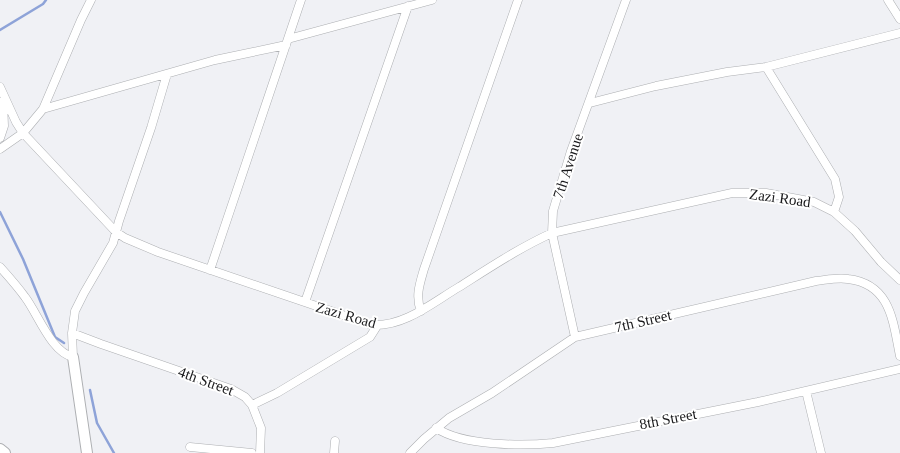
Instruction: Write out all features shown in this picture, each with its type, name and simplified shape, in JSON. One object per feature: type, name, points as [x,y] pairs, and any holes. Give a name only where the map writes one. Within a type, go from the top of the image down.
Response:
[{"type":"main road","points":[[73,356],[87,453]]},
{"type":"main road","points":[[0,449],[5,453]]},
{"type":"street","points":[[0,149],[23,133],[43,109],[91,0]]},
{"type":"street","points":[[210,270],[301,0]]},
{"type":"street","points":[[43,109],[125,84],[287,42],[432,0]]},
{"type":"street","points":[[421,310],[418,303],[418,294],[424,268],[518,0]]},
{"type":"street","name":"7th Avenue","points":[[575,337],[552,233],[552,223],[556,199],[571,151],[626,0]]},
{"type":"street","points":[[888,0],[900,19]]},
{"type":"street","points":[[305,302],[408,6]]},
{"type":"street","points":[[590,102],[656,86],[727,72],[766,67],[900,33]]},
{"type":"street","points":[[766,67],[835,179],[839,197],[834,212]]},
{"type":"street","points":[[1,269],[26,297],[52,341],[68,356],[73,356],[72,333],[75,311],[113,244],[167,74]]},
{"type":"street","name":"Zazi Road","points":[[0,87],[3,97],[23,133],[116,232],[125,238],[210,270],[377,326],[395,323],[421,310],[532,242],[552,233],[732,193],[766,193],[802,198],[834,212],[855,231],[881,262],[900,280]]},
{"type":"street","points":[[0,138],[4,126],[3,97]]},
{"type":"street","name":"7th Street","points":[[410,453],[413,448],[436,428],[575,337],[816,281],[847,278],[865,283],[873,288],[886,303],[891,314],[900,356]]},
{"type":"street","name":"4th Street","points":[[72,333],[231,389],[245,397],[252,405],[277,393],[370,337],[377,326]]},
{"type":"street","name":"8th Street","points":[[436,428],[445,434],[461,438],[507,444],[553,443],[806,391],[900,369]]},
{"type":"street","points":[[806,391],[821,453]]},
{"type":"street","points":[[252,405],[261,428],[260,453]]},
{"type":"street","points":[[334,453],[335,441]]},
{"type":"street","points":[[190,447],[252,453]]},
{"type":"waterway","points":[[0,30],[43,4],[46,0]]},
{"type":"waterway","points":[[0,212],[23,259],[55,337],[64,343]]},
{"type":"waterway","points":[[90,390],[97,423],[114,453]]}]
